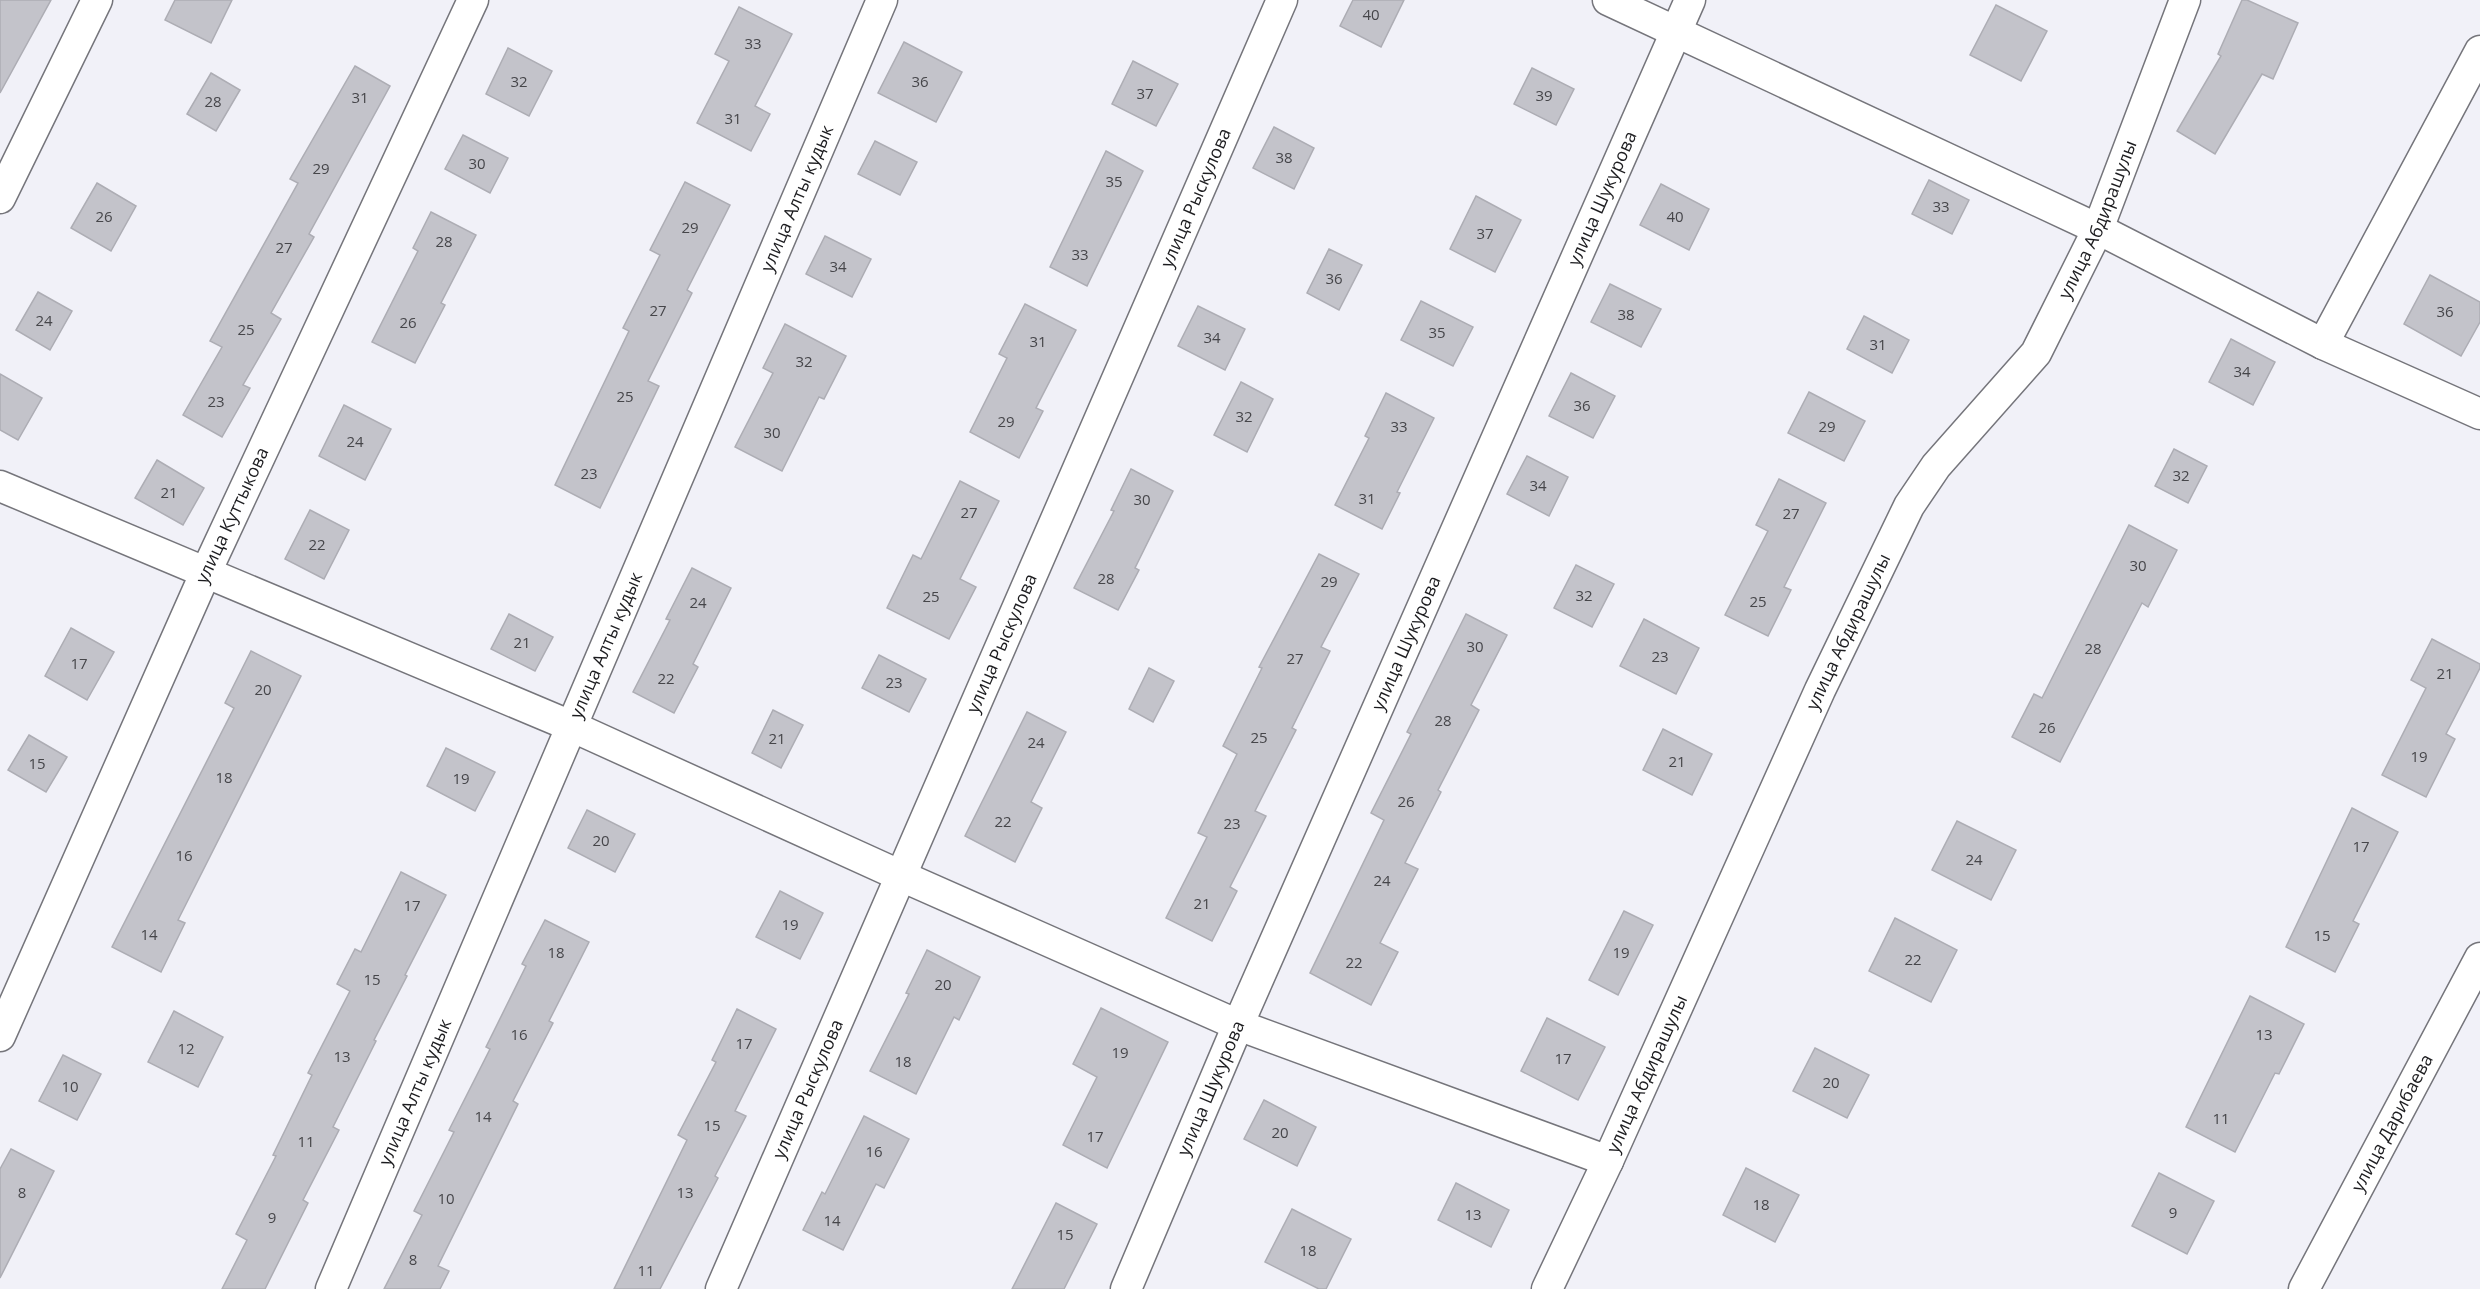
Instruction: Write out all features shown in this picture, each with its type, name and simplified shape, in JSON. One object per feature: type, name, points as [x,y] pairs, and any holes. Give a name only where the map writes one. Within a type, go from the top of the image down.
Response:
[{"type":"street","points":[[0,198],[97,0]]},
{"type":"street","name":"улица Куттыкова","points":[[0,1036],[205,574],[473,0]]},
{"type":"street","name":"улица Алты кудык","points":[[331,1289],[882,0]]},
{"type":"street","name":"улица Рыскулова","points":[[721,1289],[899,875],[1282,0]]},
{"type":"street","points":[[1608,0],[2098,229],[2324,344],[2480,414]]},
{"type":"street","name":"улица Шукурова","points":[[1126,1289],[1238,1025],[1690,0]]},
{"type":"street","name":"улица Абдирашулы","points":[[1547,1289],[1608,1161],[1820,690],[1909,506],[1936,466],[2036,353],[2098,229],[2185,0]]},
{"type":"street","points":[[2324,344],[2480,51]]},
{"type":"street","points":[[0,486],[571,726],[1238,1025],[1608,1161]]},
{"type":"street","name":"улица Дарибаева","points":[[2304,1289],[2480,958]]},
{"type":"building","points":[[0,0],[51,0],[0,93]]},
{"type":"building","points":[[175,0],[232,0],[211,43],[165,20]]},
{"type":"building","points":[[1353,0],[1404,0],[1381,47],[1340,26]]},
{"type":"building","points":[[2242,0],[2247,0],[2298,23],[2273,79],[2262,74],[2215,154],[2177,131],[2221,56],[2218,54]]},
{"type":"building","points":[[1996,5],[2047,31],[2021,81],[1970,55]]},
{"type":"building","points":[[739,7],[792,34],[755,106],[770,114],[751,151],[697,123],[729,61],[715,54]]},
{"type":"building","points":[[904,42],[962,72],[936,122],[878,93]]},
{"type":"building","points":[[508,48],[552,71],[529,116],[486,94]]},
{"type":"building","points":[[1133,61],[1178,84],[1156,126],[1112,104]]},
{"type":"building","points":[[355,66],[390,86],[309,234],[314,237],[271,313],[281,319],[243,385],[250,388],[222,437],[183,415],[222,347],[210,341],[298,183],[290,179]]},
{"type":"building","points":[[1532,68],[1574,89],[1556,125],[1514,104]]},
{"type":"building","points":[[211,73],[240,90],[216,131],[187,114]]},
{"type":"building","points":[[1274,127],[1314,148],[1294,189],[1253,168]]},
{"type":"building","points":[[463,135],[508,158],[490,193],[445,169]]},
{"type":"building","points":[[875,141],[917,162],[900,195],[858,174]]},
{"type":"building","points":[[1106,151],[1143,171],[1087,286],[1050,267]]},
{"type":"building","points":[[1929,180],[1969,200],[1952,234],[1912,214]]},
{"type":"building","points":[[685,182],[730,205],[687,290],[692,293],[648,381],[659,386],[600,508],[555,485],[629,331],[623,328],[660,255],[650,250]]},
{"type":"building","points":[[97,183],[136,206],[111,251],[71,228]]},
{"type":"building","points":[[1661,184],[1709,209],[1689,250],[1640,225]]},
{"type":"building","points":[[1476,196],[1521,220],[1495,272],[1450,249]]},
{"type":"building","points":[[431,212],[476,235],[441,303],[445,305],[415,363],[372,342],[418,251],[413,248]]},
{"type":"building","points":[[825,236],[871,259],[852,297],[806,274]]},
{"type":"building","points":[[1329,249],[1362,265],[1339,310],[1307,293]]},
{"type":"building","points":[[2430,275],[2480,302],[2480,322],[2461,356],[2404,324]]},
{"type":"building","points":[[1610,284],[1661,309],[1641,347],[1591,322]]},
{"type":"building","points":[[38,292],[72,311],[50,350],[16,330]]},
{"type":"building","points":[[1421,301],[1473,327],[1453,366],[1401,340]]},
{"type":"building","points":[[1025,304],[1076,330],[1036,408],[1043,411],[1019,458],[970,432],[1007,358],[999,354]]},
{"type":"building","points":[[1198,306],[1245,329],[1225,370],[1178,346]]},
{"type":"building","points":[[1864,316],[1909,340],[1892,373],[1847,349]]},
{"type":"building","points":[[785,324],[846,356],[824,399],[819,397],[782,471],[735,447],[773,373],[763,368]]},
{"type":"building","points":[[2231,339],[2275,362],[2253,405],[2209,382]]},
{"type":"building","points":[[1571,373],[1615,396],[1593,438],[1549,416]]},
{"type":"building","points":[[0,374],[42,398],[18,440],[0,430]]},
{"type":"building","points":[[1241,382],[1273,399],[1247,452],[1214,435]]},
{"type":"building","points":[[1809,392],[1865,421],[1844,461],[1788,433]]},
{"type":"building","points":[[1386,393],[1434,418],[1397,492],[1400,493],[1382,529],[1335,505],[1369,438],[1365,436]]},
{"type":"building","points":[[344,405],[391,429],[365,480],[319,456]]},
{"type":"building","points":[[2174,449],[2207,466],[2188,503],[2155,486]]},
{"type":"building","points":[[1527,456],[1568,477],[1549,516],[1507,494]]},
{"type":"building","points":[[157,460],[204,488],[183,525],[135,498]]},
{"type":"building","points":[[1131,469],[1173,491],[1135,568],[1139,570],[1118,610],[1074,588],[1114,511],[1111,510]]},
{"type":"building","points":[[1779,479],[1826,503],[1784,587],[1791,590],[1768,636],[1725,615],[1768,531],[1756,525]]},
{"type":"building","points":[[960,481],[999,501],[960,579],[976,587],[949,639],[887,608],[913,555],[921,559]]},
{"type":"building","points":[[310,510],[349,530],[324,579],[285,559]]},
{"type":"building","points":[[2129,525],[2177,550],[2148,607],[2142,603],[2060,762],[2012,737],[2034,694],[2042,698]]},
{"type":"building","points":[[1319,554],[1359,574],[1321,647],[1330,651],[1292,728],[1296,730],[1255,811],[1266,816],[1230,887],[1237,891],[1212,941],[1166,918],[1207,837],[1198,833],[1237,754],[1223,746],[1262,668],[1259,667]]},
{"type":"building","points":[[1576,565],[1614,584],[1592,627],[1554,608]]},
{"type":"building","points":[[692,568],[731,588],[693,664],[698,667],[674,713],[633,692],[670,620],[666,619]]},
{"type":"building","points":[[509,614],[553,637],[535,671],[491,649]]},
{"type":"building","points":[[1466,614],[1507,635],[1471,705],[1479,710],[1438,790],[1441,792],[1405,863],[1418,869],[1380,943],[1398,952],[1371,1005],[1310,973],[1384,820],[1371,813],[1411,734],[1407,732]]},
{"type":"building","points":[[1644,619],[1699,648],[1676,694],[1620,666]]},
{"type":"building","points":[[71,628],[114,652],[87,700],[45,676]]},
{"type":"building","points":[[2432,639],[2480,664],[2480,668],[2446,734],[2455,739],[2426,797],[2382,775],[2426,688],[2411,680]]},
{"type":"building","points":[[251,651],[301,676],[178,920],[185,923],[161,972],[112,947],[234,708],[225,703]]},
{"type":"building","points":[[879,655],[926,679],[909,712],[862,688]]},
{"type":"building","points":[[1149,668],[1174,681],[1153,722],[1129,709]]},
{"type":"building","points":[[773,710],[803,725],[781,768],[752,753]]},
{"type":"building","points":[[1027,712],[1066,732],[1031,802],[1042,808],[1015,862],[965,836]]},
{"type":"building","points":[[1663,729],[1712,754],[1692,795],[1643,770]]},
{"type":"building","points":[[29,735],[67,757],[46,792],[8,770]]},
{"type":"building","points":[[446,748],[495,772],[475,811],[427,786]]},
{"type":"building","points":[[2352,808],[2398,832],[2353,921],[2359,924],[2335,972],[2286,947]]},
{"type":"building","points":[[587,810],[635,834],[615,872],[568,848]]},
{"type":"building","points":[[1957,821],[2016,850],[1991,900],[1932,870]]},
{"type":"building","points":[[401,872],[446,895],[405,975],[407,976],[333,1127],[339,1130],[303,1200],[308,1203],[265,1289],[222,1289],[247,1240],[236,1234],[276,1156],[273,1155],[312,1075],[308,1073],[350,991],[337,984],[355,949],[361,952]]},
{"type":"building","points":[[780,891],[823,913],[800,959],[756,937]]},
{"type":"building","points":[[1624,911],[1653,925],[1618,995],[1589,980]]},
{"type":"building","points":[[1895,918],[1957,950],[1931,1002],[1869,971]]},
{"type":"building","points":[[545,920],[589,942],[549,1021],[553,1023],[513,1101],[518,1104],[438,1266],[449,1271],[440,1289],[384,1289],[422,1215],[414,1211],[454,1132],[449,1130],[490,1049],[486,1047],[526,966],[522,964]]},
{"type":"building","points":[[927,950],[980,977],[959,1020],[954,1017],[916,1094],[870,1071],[909,994],[906,993]]},
{"type":"building","points":[[2250,996],[2304,1024],[2279,1074],[2275,1073],[2235,1152],[2186,1127]]},
{"type":"building","points":[[1101,1008],[1168,1042],[1107,1168],[1063,1145],[1097,1077],[1073,1064]]},
{"type":"building","points":[[737,1009],[776,1029],[735,1111],[746,1116],[715,1176],[718,1178],[660,1289],[614,1289],[687,1140],[678,1135],[716,1062],[712,1060]]},
{"type":"building","points":[[174,1011],[223,1037],[198,1087],[148,1062]]},
{"type":"building","points":[[1547,1018],[1605,1047],[1578,1100],[1521,1071]]},
{"type":"building","points":[[1815,1048],[1869,1075],[1847,1118],[1793,1091]]},
{"type":"building","points":[[63,1055],[101,1074],[77,1120],[39,1101]]},
{"type":"building","points":[[1264,1100],[1316,1127],[1297,1166],[1244,1139]]},
{"type":"building","points":[[864,1116],[909,1139],[884,1188],[876,1184],[843,1250],[803,1230],[822,1192],[825,1194]]},
{"type":"building","points":[[11,1149],[54,1171],[0,1278],[0,1169]]},
{"type":"building","points":[[1746,1168],[1799,1195],[1775,1242],[1723,1215]]},
{"type":"building","points":[[2159,1173],[2214,1201],[2187,1254],[2132,1226]]},
{"type":"building","points":[[1456,1183],[1509,1210],[1491,1247],[1438,1220]]},
{"type":"building","points":[[1056,1203],[1097,1224],[1064,1289],[1012,1289]]},
{"type":"building","points":[[1292,1209],[1351,1239],[1326,1289],[1319,1289],[1265,1262]]}]
